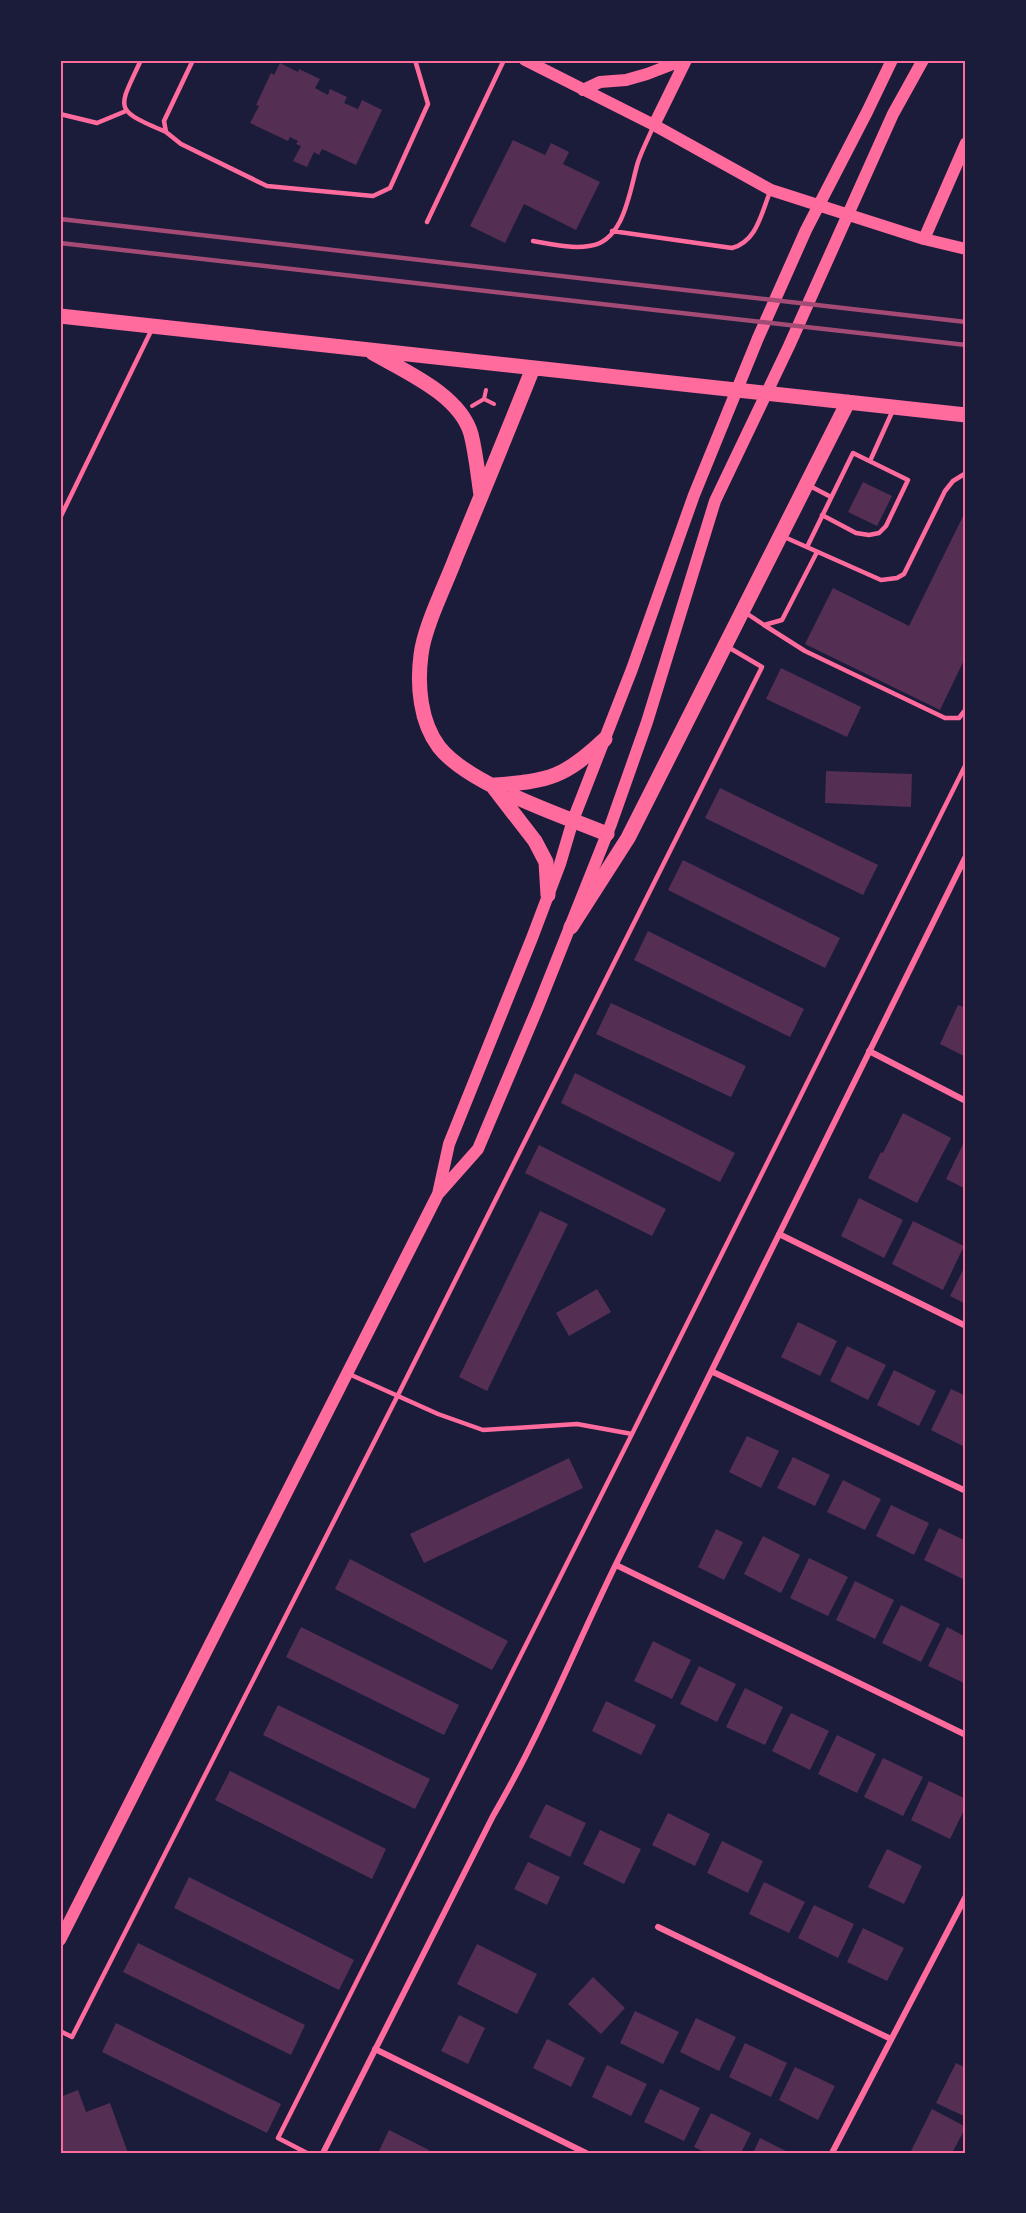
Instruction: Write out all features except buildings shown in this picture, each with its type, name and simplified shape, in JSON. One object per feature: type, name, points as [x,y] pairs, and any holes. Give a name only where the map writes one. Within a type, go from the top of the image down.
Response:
[{"type":"main road","points":[[525,60],[654,125],[771,190],[924,239],[966,249]]},
{"type":"main road","points":[[583,90],[600,82],[626,80],[647,74],[678,60]]},
{"type":"main road","points":[[654,125],[686,60]]},
{"type":"main road","points":[[60,1941],[438,1194],[449,1144],[548,895],[573,820],[694,495],[758,338],[806,230],[891,60]]},
{"type":"main road","points":[[438,1194],[478,1149],[571,927],[607,834],[647,722],[716,501],[789,346],[893,114],[923,60]]},
{"type":"main road","points":[[924,239],[966,143]]},
{"type":"main road","points":[[60,316],[966,415]]},
{"type":"main road","points":[[368,350],[442,394],[460,413],[471,433],[481,496]]},
{"type":"main road","points":[[533,368],[435,610],[421,653],[419,685],[426,724],[439,747],[461,766],[492,786],[607,834]]},
{"type":"main road","points":[[571,927],[628,838],[848,402]]},
{"type":"main road","points":[[492,786],[519,784],[555,777],[579,763],[604,739]]},
{"type":"main road","points":[[492,786],[535,841],[546,862],[548,895]]},
{"type":"street","points":[[323,2153],[493,1816],[517,1775],[616,1565],[966,856]]},
{"type":"street","points":[[869,1051],[966,1101]]},
{"type":"street","points":[[779,1234],[966,1326]]},
{"type":"street","points":[[713,1372],[966,1491]]},
{"type":"street","points":[[616,1565],[966,1735]]},
{"type":"street","points":[[832,2153],[966,1896]]},
{"type":"street","points":[[658,1927],[891,2039]]},
{"type":"street","points":[[375,2049],[586,2153]]},
{"type":"lane","points":[[141,60],[123,99],[126,111],[132,117],[267,186],[373,196],[390,188],[428,104],[415,60]]},
{"type":"lane","points":[[165,132],[164,121],[193,60]]},
{"type":"lane","points":[[427,222],[504,60]]},
{"type":"lane","points":[[60,114],[98,123],[126,111]]},
{"type":"lane","points":[[533,241],[575,247],[590,246],[598,244],[612,231],[624,215],[637,163],[654,125]]},
{"type":"lane","points":[[612,231],[732,248],[750,238],[771,190]]},
{"type":"lane","points":[[60,518],[153,327]]},
{"type":"lane","points":[[870,461],[894,407]]},
{"type":"lane","points":[[807,547],[822,515],[853,453],[908,480],[886,526],[879,533],[869,535],[856,533],[822,515]]},
{"type":"lane","points":[[780,535],[881,580],[897,578],[904,574],[945,491],[953,481],[966,473]]},
{"type":"lane","points":[[806,484],[831,497]]},
{"type":"lane","points":[[764,625],[782,620],[817,552]]},
{"type":"lane","points":[[742,611],[805,651],[945,718],[959,718],[966,709]]},
{"type":"lane","points":[[60,2031],[72,2037],[398,1395],[762,667],[725,645]]},
{"type":"lane","points":[[307,2153],[278,2138],[966,764]]},
{"type":"lane","points":[[348,1373],[438,1414],[483,1430],[577,1424],[632,1434]]},
{"type":"path","points":[[466,409],[484,399],[486,390]]},
{"type":"path","points":[[484,399],[494,404]]},
{"type":"railway","points":[[60,219],[966,322]]},
{"type":"railway","points":[[60,243],[966,345]]}]
